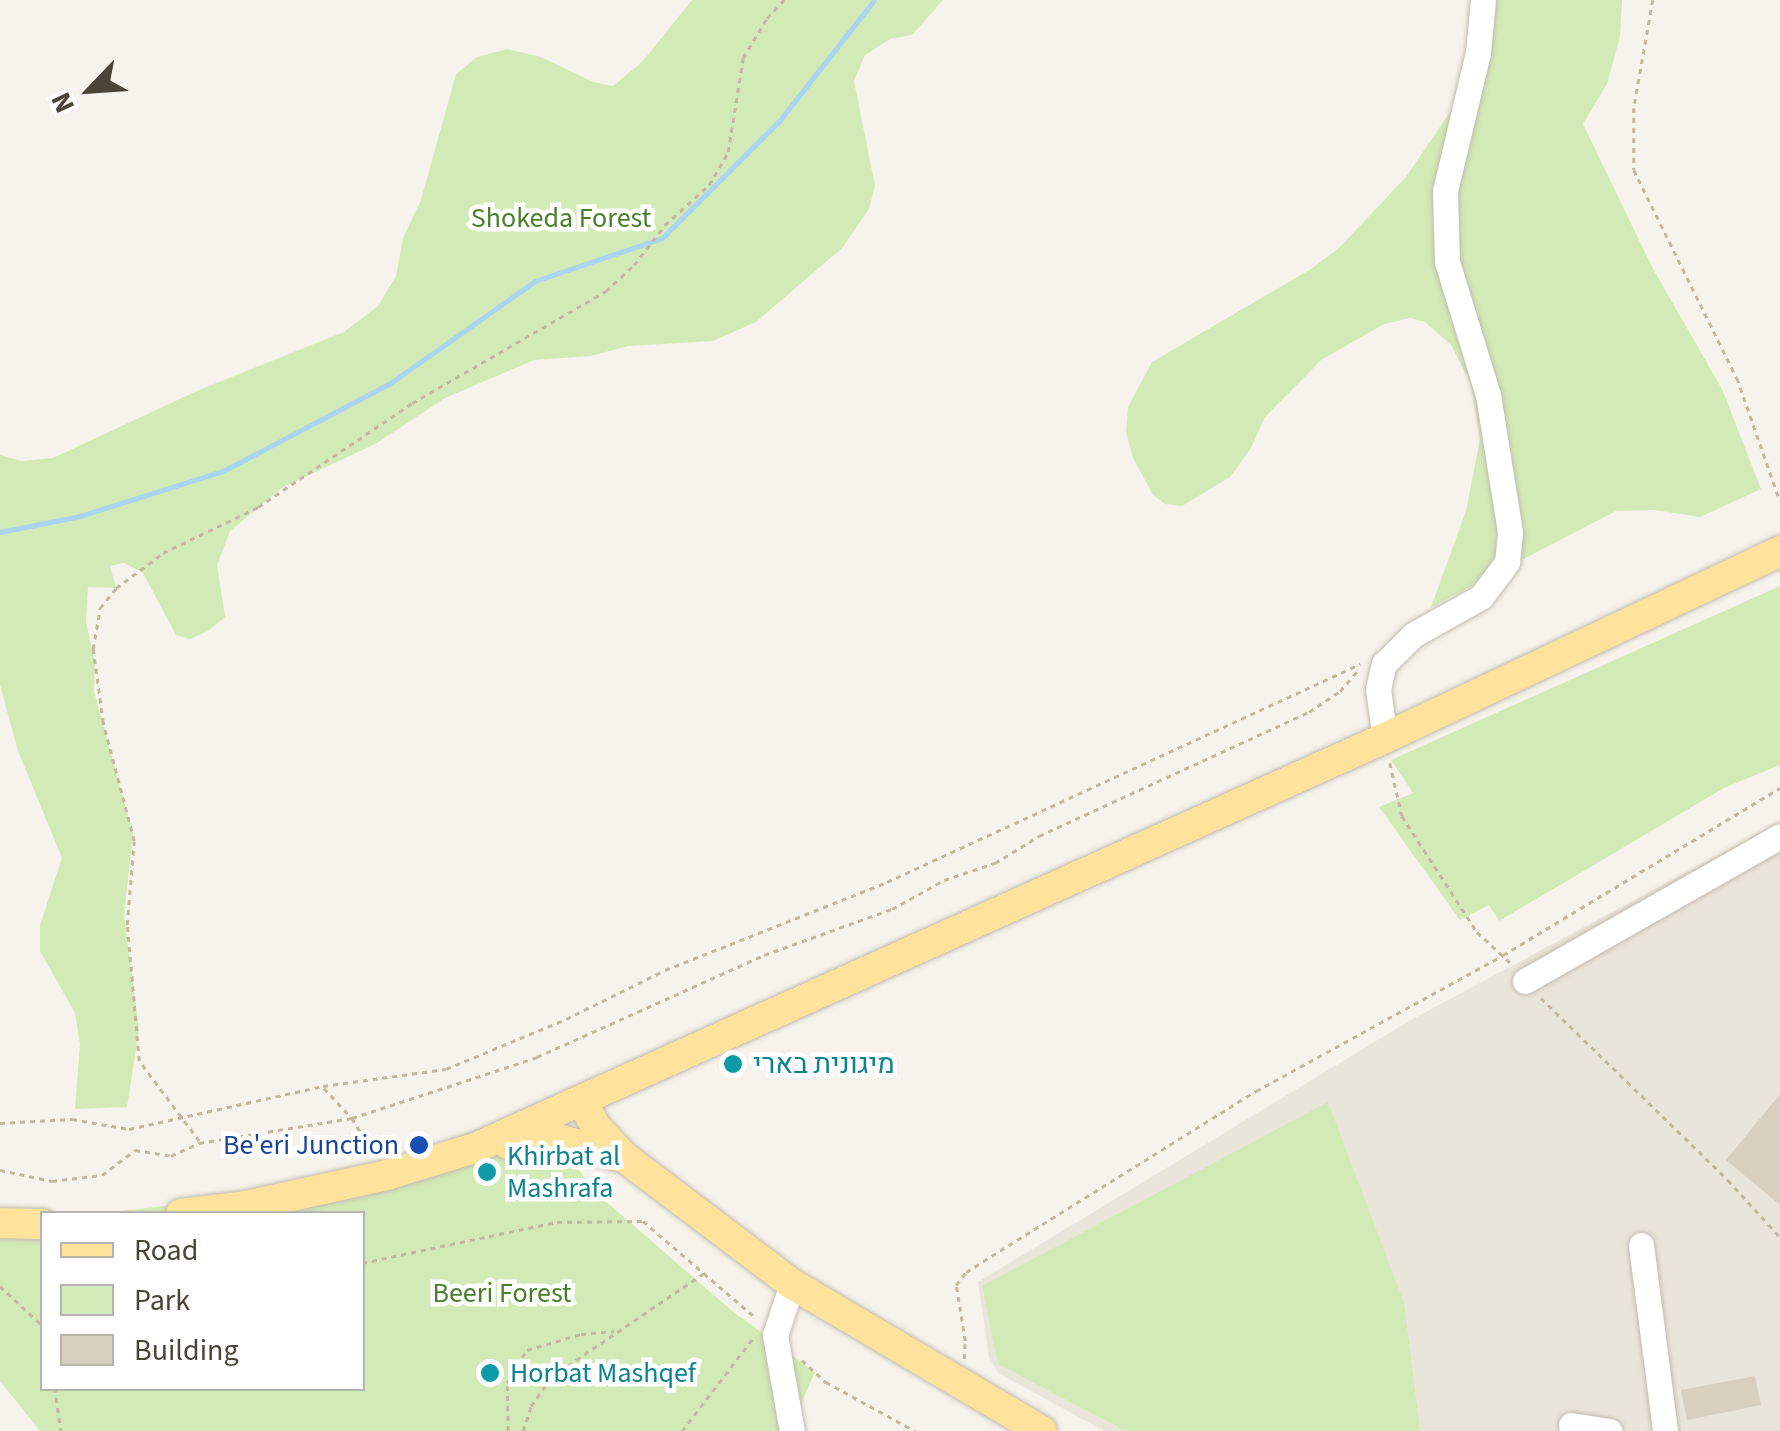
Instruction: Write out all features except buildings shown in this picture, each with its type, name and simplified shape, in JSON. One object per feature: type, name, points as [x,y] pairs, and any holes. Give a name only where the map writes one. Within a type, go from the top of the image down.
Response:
[{"type":"main road","points":[[205,1211],[246,1206],[387,1175],[475,1148],[1385,738],[1780,551]]},
{"type":"main road","points":[[582,1101],[596,1127],[624,1158],[792,1284],[1042,1431]]},
{"type":"main road","points":[[475,1148],[561,1140],[624,1158]]},
{"type":"main road","points":[[0,1223],[40,1224]]},
{"type":"street","points":[[1385,738],[1378,689],[1384,664],[1398,647],[1481,597],[1507,562],[1510,532],[1488,395],[1447,262],[1445,191],[1478,53],[1482,0]]},
{"type":"street","points":[[1525,981],[1780,836]]},
{"type":"street","points":[[1641,1245],[1665,1431]]},
{"type":"street","points":[[792,1284],[775,1335],[792,1431]]},
{"type":"street","points":[[1571,1425],[1610,1431]]},
{"type":"path","points":[[200,1142],[139,1062],[127,925],[134,840],[104,723],[93,649],[100,608],[116,588],[163,554],[258,507],[412,403],[606,291],[634,265],[665,224],[710,185],[728,152],[744,58],[767,18],[784,0]]},
{"type":"path","points":[[1653,0],[1634,108],[1634,170],[1737,378],[1780,501]]},
{"type":"path","points":[[0,1170],[52,1180],[102,1174],[135,1150],[171,1156],[200,1142],[352,1118],[537,1057],[764,954],[892,909],[944,880],[995,863],[1039,836],[1308,712],[1340,691],[1361,666],[1398,647]]},
{"type":"path","points":[[0,1123],[72,1119],[129,1129],[178,1114],[323,1086],[446,1069],[566,1019],[665,970],[887,882],[1363,663]]},
{"type":"path","points":[[1385,738],[1402,816],[1478,932],[1728,1180],[1780,1238]]},
{"type":"path","points":[[956,1382],[966,1341],[956,1285],[966,1272],[1256,1091],[1503,955],[1780,788]]},
{"type":"path","points":[[323,1086],[352,1118],[387,1175]]},
{"type":"path","points":[[365,1263],[557,1222],[643,1221],[763,1324],[682,1431]]},
{"type":"path","points":[[523,1431],[531,1406],[551,1377],[705,1272]]},
{"type":"path","points":[[0,1286],[40,1323]]},
{"type":"path","points":[[508,1431],[507,1383],[526,1350],[581,1334],[615,1331]]},
{"type":"path","points":[[775,1335],[826,1382],[915,1431]]},
{"type":"path","points":[[55,1391],[61,1431]]},
{"type":"shaded area","points":[[1780,822],[1780,1431],[1104,1431],[998,1373],[989,1357],[978,1282],[1409,1021]]},
{"type":"green space","name":"Shokeda Forest","points":[[692,0],[943,0],[912,35],[890,39],[865,55],[854,81],[875,186],[869,209],[842,248],[756,322],[713,341],[628,346],[591,356],[534,360],[445,398],[377,443],[282,488],[230,531],[217,565],[225,617],[208,631],[190,639],[176,635],[143,573],[124,563],[110,566],[116,588],[88,587],[86,622],[95,663],[94,691],[133,834],[124,915],[139,1030],[127,1107],[75,1109],[80,1044],[75,1013],[40,951],[40,925],[62,858],[18,751],[0,685],[0,455],[22,461],[53,458],[199,390],[344,332],[378,306],[396,276],[403,238],[421,200],[456,74],[477,57],[507,49],[541,57],[593,82],[613,86],[642,62]]},
{"type":"green space","points":[[1479,0],[1622,0],[1620,36],[1607,84],[1583,124],[1652,267],[1722,389],[1761,489],[1700,517],[1655,510],[1616,511],[1431,607],[1466,511],[1480,439],[1471,384],[1451,345],[1425,322],[1410,318],[1384,324],[1321,360],[1265,417],[1251,448],[1230,477],[1182,506],[1165,504],[1153,495],[1133,458],[1126,432],[1128,407],[1152,362],[1311,269],[1339,248],[1406,177],[1454,106]]},
{"type":"green space","points":[[1780,586],[1780,765],[1724,788],[1499,921],[1489,905],[1460,920],[1379,807],[1413,793],[1391,760]]},
{"type":"green space","points":[[1328,1102],[1404,1303],[1420,1431],[1126,1431],[998,1364],[982,1286]]},
{"type":"green space","name":"Beeri Forest","points":[[538,1107],[578,1169],[603,1199],[731,1310],[815,1372],[789,1431],[40,1431],[0,1381],[0,1218],[40,1217],[40,1391],[365,1391],[365,1211],[121,1211],[227,1199],[384,1164]]},
{"type":"waterway","points":[[0,532],[80,516],[223,471],[389,384],[535,281],[662,238],[780,120],[874,0]]},
{"type":"place","name":"מיגונית בארי","points":[[733,1064]]},
{"type":"place","name":"Be'eri Junction","points":[[419,1145]]},
{"type":"place","name":"Khirbat al Mashrafa","points":[[487,1172]]},
{"type":"place","name":"Horbat Mashqef","points":[[490,1373]]}]
